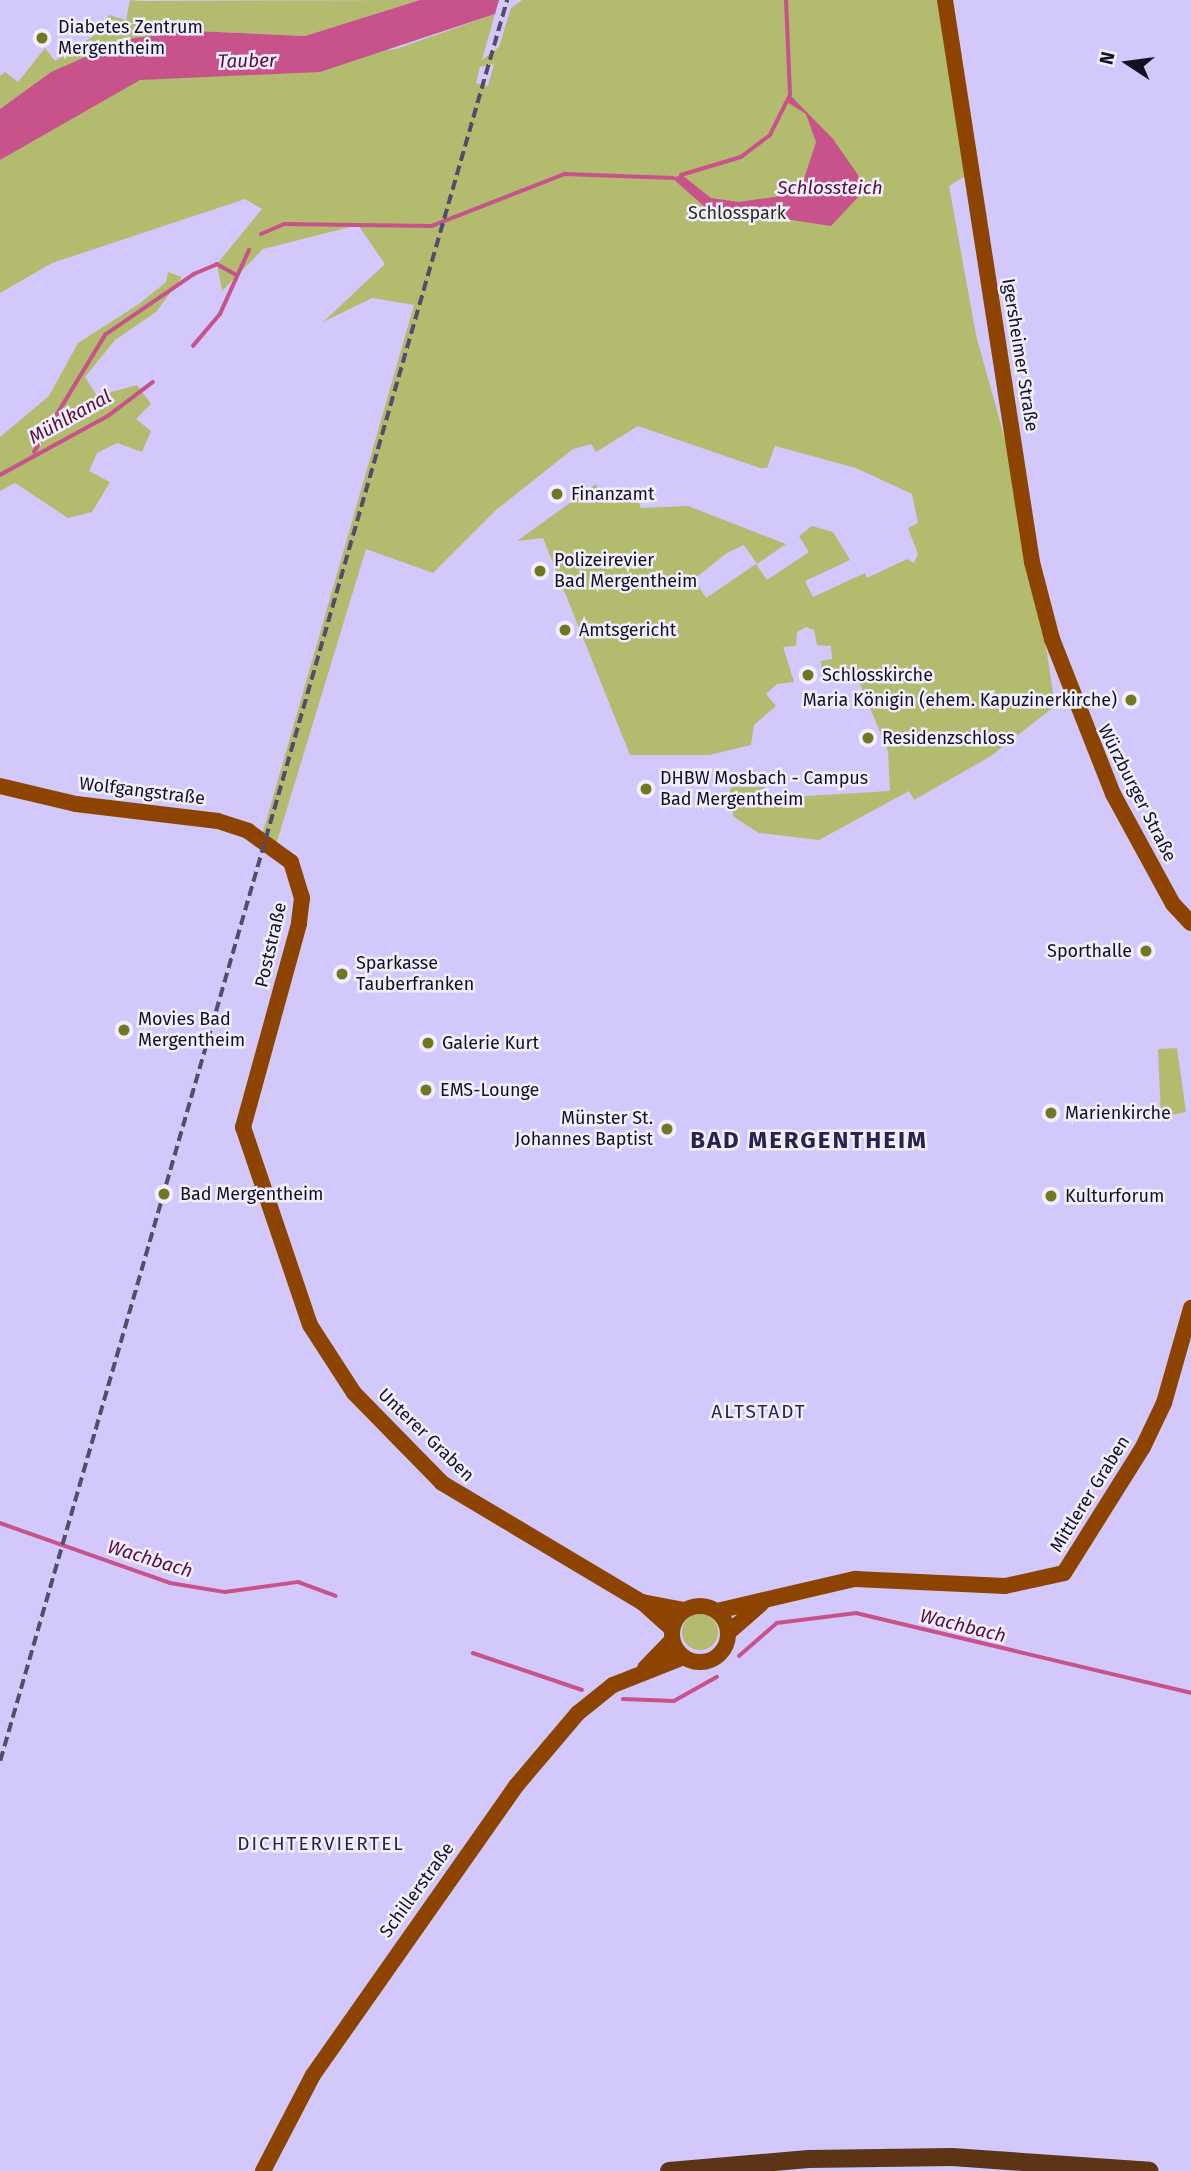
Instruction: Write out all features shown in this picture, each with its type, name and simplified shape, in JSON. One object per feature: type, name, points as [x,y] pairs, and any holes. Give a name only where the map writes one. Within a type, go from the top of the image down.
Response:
[{"type":"main road","points":[[669,2171],[808,2159],[952,2157],[1150,2171]]},
{"type":"street","name":"Igersheimer Straße","points":[[945,0],[1032,562],[1076,711]]},
{"type":"street","name":"Würzburger Straße","points":[[1076,711],[1152,867],[1191,923]]},
{"type":"street","name":"Wolfgangstraße","points":[[0,786],[76,804],[208,818],[275,848]]},
{"type":"street","name":"Poststraße","points":[[275,848],[291,862],[302,898],[243,1127],[284,1256]]},
{"type":"street","name":"Unterer Graben","points":[[284,1256],[310,1325],[354,1393],[442,1483],[642,1602],[672,1634]]},
{"type":"street","name":"Mittlerer Graben","points":[[717,1611],[855,1579],[1005,1586],[1064,1573],[1143,1447],[1189,1330],[1191,1308]]},
{"type":"street","name":"Mittlerer Graben","points":[[729,1632],[766,1601]]},
{"type":"street","name":"Unterer Graben","points":[[642,1602],[684,1610]]},
{"type":"street","points":[[699,1605],[717,1611],[729,1632],[713,1659],[684,1657],[672,1634],[684,1610],[699,1605]]},
{"type":"street","name":"Schillerstraße","points":[[263,2171],[313,2075],[516,1786],[578,1713],[645,1668],[672,1634]]},
{"type":"street","name":"Schillerstraße","points":[[645,1668],[684,1657]]},
{"type":"green space","points":[[130,0],[420,0],[305,36],[196,31],[127,39],[51,72],[0,109],[0,76],[5,72],[18,82],[45,48],[55,61],[103,30],[109,15],[126,20]]},
{"type":"green space","name":"Schlosspark","points":[[522,0],[945,0],[972,172],[949,186],[976,335],[1026,515],[1055,706],[991,756],[914,800],[909,791],[819,840],[759,833],[734,817],[727,795],[732,787],[765,787],[759,796],[765,804],[773,798],[890,791],[888,751],[855,672],[822,680],[821,661],[832,659],[831,646],[817,645],[814,630],[806,627],[797,632],[796,646],[783,647],[794,682],[777,684],[766,694],[776,706],[754,725],[751,745],[709,755],[630,755],[543,538],[517,541],[596,484],[604,502],[633,490],[641,508],[688,506],[786,544],[757,564],[744,545],[727,553],[694,579],[706,598],[756,564],[767,580],[809,552],[799,536],[812,526],[833,532],[850,560],[805,581],[813,597],[865,573],[867,578],[907,559],[914,563],[918,554],[908,528],[918,523],[912,494],[856,468],[775,446],[767,468],[760,468],[638,426],[596,452],[591,444],[573,449],[496,510],[433,573],[366,549],[275,848],[261,839],[414,305],[372,298],[323,322],[385,264],[358,225],[263,249],[222,291],[217,264],[262,209],[245,199],[52,263],[0,293],[0,160],[97,100],[140,80],[396,49],[495,14],[482,60],[499,47],[511,8]],"holes":[[[494,64],[488,86],[476,83],[480,67]]]},
{"type":"green space","points":[[168,272],[182,277],[156,312],[115,340],[85,377],[97,396],[137,385],[151,404],[136,419],[151,431],[142,452],[117,443],[97,453],[89,471],[110,482],[92,512],[68,518],[15,483],[0,491],[0,437],[49,396],[78,343],[139,304],[166,282]]},
{"type":"green space","points":[[1177,1048],[1186,1112],[1161,1117],[1158,1049]]},
{"type":"green space","points":[[700,1614],[713,1619],[718,1632],[713,1645],[700,1650],[687,1645],[682,1632],[687,1619]]},
{"type":"water","name":"Tauber","points":[[420,0],[499,0],[495,14],[320,72],[140,80],[0,160],[0,109],[51,72],[126,39],[196,31],[305,36]]},
{"type":"water","name":"Schlossteich","points":[[790,95],[833,139],[858,175],[861,194],[831,226],[705,207],[672,178],[682,175],[711,198],[739,202],[787,195],[802,185],[816,142],[806,114],[787,102]]},
{"type":"waterway","points":[[681,175],[741,157],[770,135],[790,95],[786,0]]},
{"type":"waterway","points":[[261,234],[284,224],[432,226],[565,174],[673,178]]},
{"type":"waterway","points":[[193,346],[220,314],[249,250]]},
{"type":"waterway","points":[[34,452],[105,335],[194,274],[217,264],[235,274]]},
{"type":"waterway","name":"Mühlkanal","points":[[0,475],[108,416],[153,382]]},
{"type":"waterway","name":"Wachbach","points":[[0,1523],[170,1583],[225,1592],[298,1582],[336,1596]]},
{"type":"waterway","name":"Wachbach","points":[[739,1656],[777,1623],[856,1613],[1191,1693]]},
{"type":"waterway","name":"Wachbach","points":[[473,1653],[582,1690]]},
{"type":"waterway","name":"Wachbach","points":[[623,1699],[674,1701],[717,1677]]},
{"type":"railway","points":[[0,1761],[507,0]]},
{"type":"place","name":"Diabetes Zentrum Mergentheim","points":[[42,38]]},
{"type":"place","name":"Finanzamt","points":[[557,494]]},
{"type":"place","name":"Polizeirevier Bad Mergentheim","points":[[540,571]]},
{"type":"place","name":"Amtsgericht","points":[[565,630]]},
{"type":"place","name":"Schlosskirche","points":[[808,675]]},
{"type":"place","name":"Maria Königin (ehem. Kapuzinerkirche)","points":[[1131,700]]},
{"type":"place","name":"Residenzschloss","points":[[868,738]]},
{"type":"place","name":"DHBW Mosbach - Campus Bad Mergentheim","points":[[646,789]]},
{"type":"place","name":"Sporthalle","points":[[1146,951]]},
{"type":"place","name":"Sparkasse Tauberfranken","points":[[342,974]]},
{"type":"place","name":"Movies Bad Mergentheim","points":[[124,1030]]},
{"type":"place","name":"Galerie Kurt","points":[[428,1043]]},
{"type":"place","name":"EMS-Lounge","points":[[426,1090]]},
{"type":"place","name":"Marienkirche","points":[[1051,1113]]},
{"type":"place","name":"Münster St. Johannes Baptist","points":[[667,1129]]},
{"type":"place","name":"Bad Mergentheim","points":[[164,1194]]},
{"type":"place","name":"Kulturforum","points":[[1051,1196]]},
{"type":"district","name":"BAD MERGENTHEIM","points":[[809,1141]]},
{"type":"district","name":"ALTSTADT","points":[[759,1412]]},
{"type":"district","name":"DICHTERVIERTEL","points":[[321,1844]]}]
